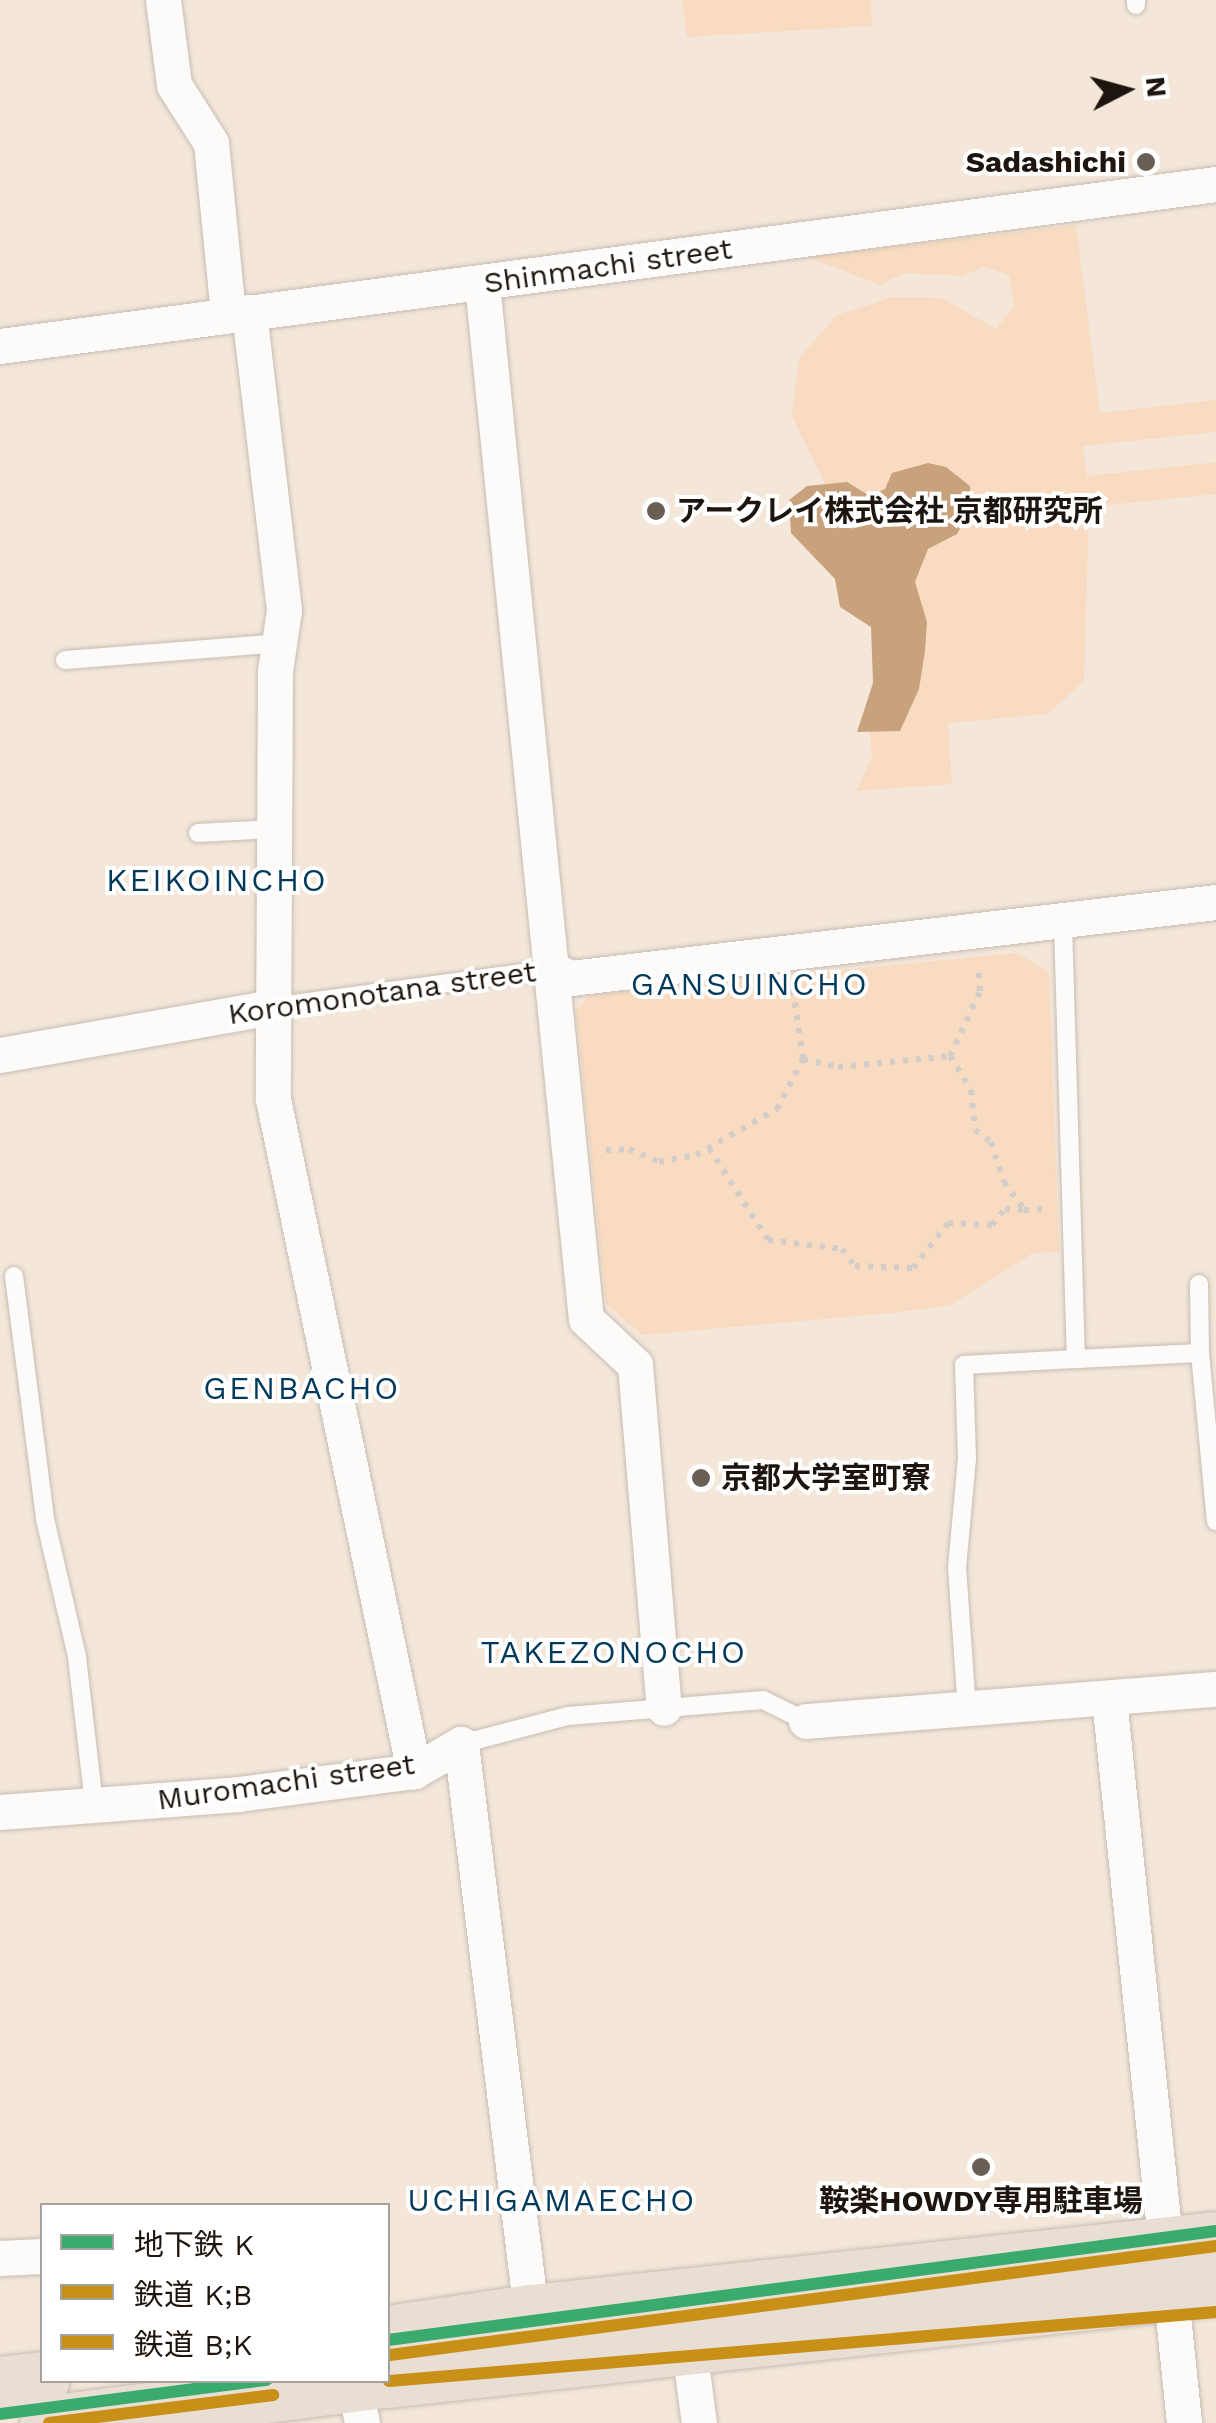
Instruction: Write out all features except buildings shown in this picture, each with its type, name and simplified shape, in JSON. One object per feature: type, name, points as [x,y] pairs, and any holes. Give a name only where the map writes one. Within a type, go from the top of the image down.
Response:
[{"type":"highway","points":[[47,2423],[368,2390],[686,2320],[1192,2266]]},
{"type":"highway","points":[[390,2333],[530,2312],[686,2320]]},
{"type":"highway","points":[[0,2384],[40,2379]]},
{"type":"street","points":[[163,0],[174,85],[211,144],[284,610],[279,644],[274,829],[273,1099],[414,1771]]},
{"type":"street","name":"Shinmachi street","points":[[0,346],[1216,184]]},
{"type":"street","points":[[482,282],[586,1318],[635,1365],[664,1708]]},
{"type":"street","name":"Koromonotana street","points":[[550,970],[571,978],[1063,924],[1216,902]]},
{"type":"street","name":"Koromonotana street","points":[[0,1054],[271,1007]]},
{"type":"street","name":"Muromachi street","points":[[806,1721],[1216,1688]]},
{"type":"street","points":[[1109,1698],[1192,2266],[1184,2423]]},
{"type":"street","points":[[461,1744],[530,2312]]},
{"type":"street","name":"Muromachi street","points":[[0,1812],[414,1771],[461,1744]]},
{"type":"street","points":[[0,2258],[40,2256]]},
{"type":"street","points":[[686,2320],[699,2423]]},
{"type":"lane","points":[[65,660],[279,644]]},
{"type":"lane","points":[[198,833],[274,829]]},
{"type":"lane","points":[[1063,924],[1076,1359]]},
{"type":"lane","name":"Koromonotana street","points":[[271,1007],[550,970]]},
{"type":"lane","points":[[14,1276],[45,1520],[78,1656],[94,1805]]},
{"type":"lane","points":[[1200,1284],[1200,1353],[1216,1520]]},
{"type":"lane","points":[[967,1710],[956,1568],[967,1459],[964,1366],[1200,1353]]},
{"type":"lane","name":"Muromachi street","points":[[461,1744],[568,1716],[763,1700],[806,1721]]},
{"type":"path","points":[[950,1056],[980,992],[975,934]]},
{"type":"path","points":[[600,1150],[629,1149],[659,1162],[709,1148],[776,1108],[803,1059],[788,954]]},
{"type":"path","points":[[803,1059],[838,1067],[950,1056]]},
{"type":"path","points":[[950,1056],[971,1090],[976,1130],[991,1142],[1004,1182],[1024,1210]]},
{"type":"path","points":[[709,1148],[768,1240],[842,1249],[855,1266],[913,1268],[948,1223],[992,1226],[1005,1209],[1072,1208]]},
{"type":"shaded area","points":[[682,0],[871,0],[872,26],[687,37]]},
{"type":"shaded area","points":[[1076,225],[1100,413],[1216,400],[1216,432],[1083,446],[1087,476],[1216,462],[1216,494],[1089,507],[1084,681],[1048,714],[948,723],[952,784],[856,791],[872,757],[869,721],[910,615],[919,509],[826,486],[792,416],[799,358],[837,315],[893,297],[942,298],[996,329],[1014,306],[1009,275],[984,267],[962,276],[904,273],[880,285],[808,257]]},
{"type":"shaded area","points":[[928,463],[946,467],[970,486],[971,507],[957,534],[928,549],[915,582],[927,622],[925,651],[919,689],[900,731],[857,732],[873,683],[871,627],[840,607],[835,579],[791,533],[789,500],[807,486],[847,482],[870,496],[885,489],[892,473]]},
{"type":"shaded area","points":[[1017,953],[1049,972],[1059,1252],[1033,1253],[949,1306],[891,1313],[642,1335],[606,1304],[576,1010],[590,995]]},
{"type":"metro line","name":"K","points":[[390,2340],[1216,2231]]},
{"type":"metro line","name":"K","points":[[0,2414],[243,2383]]},
{"type":"rail line","name":"B;K","points":[[390,2355],[1216,2246]]},
{"type":"rail line","name":"K;B","points":[[390,2381],[1216,2312]]},
{"type":"rail line","name":"K;B","points":[[49,2423],[273,2395]]},
{"type":"place","name":"Sadashichi","points":[[1146,162]]},
{"type":"place","name":"アークレイ株式会社 京都研究所","points":[[656,511]]},
{"type":"place","name":"京都大学室町寮","points":[[701,1478]]},
{"type":"place","name":"鞍楽HOWDY専用駐車場","points":[[981,2167]]},
{"type":"district","name":"KEIKOINCHO","points":[[217,880]]},
{"type":"district","name":"GANSUINCHO","points":[[750,984]]},
{"type":"district","name":"GENBACHO","points":[[302,1388]]},
{"type":"district","name":"TAKEZONOCHO","points":[[614,1652]]},
{"type":"district","name":"UCHIGAMAECHO","points":[[552,2200]]}]
